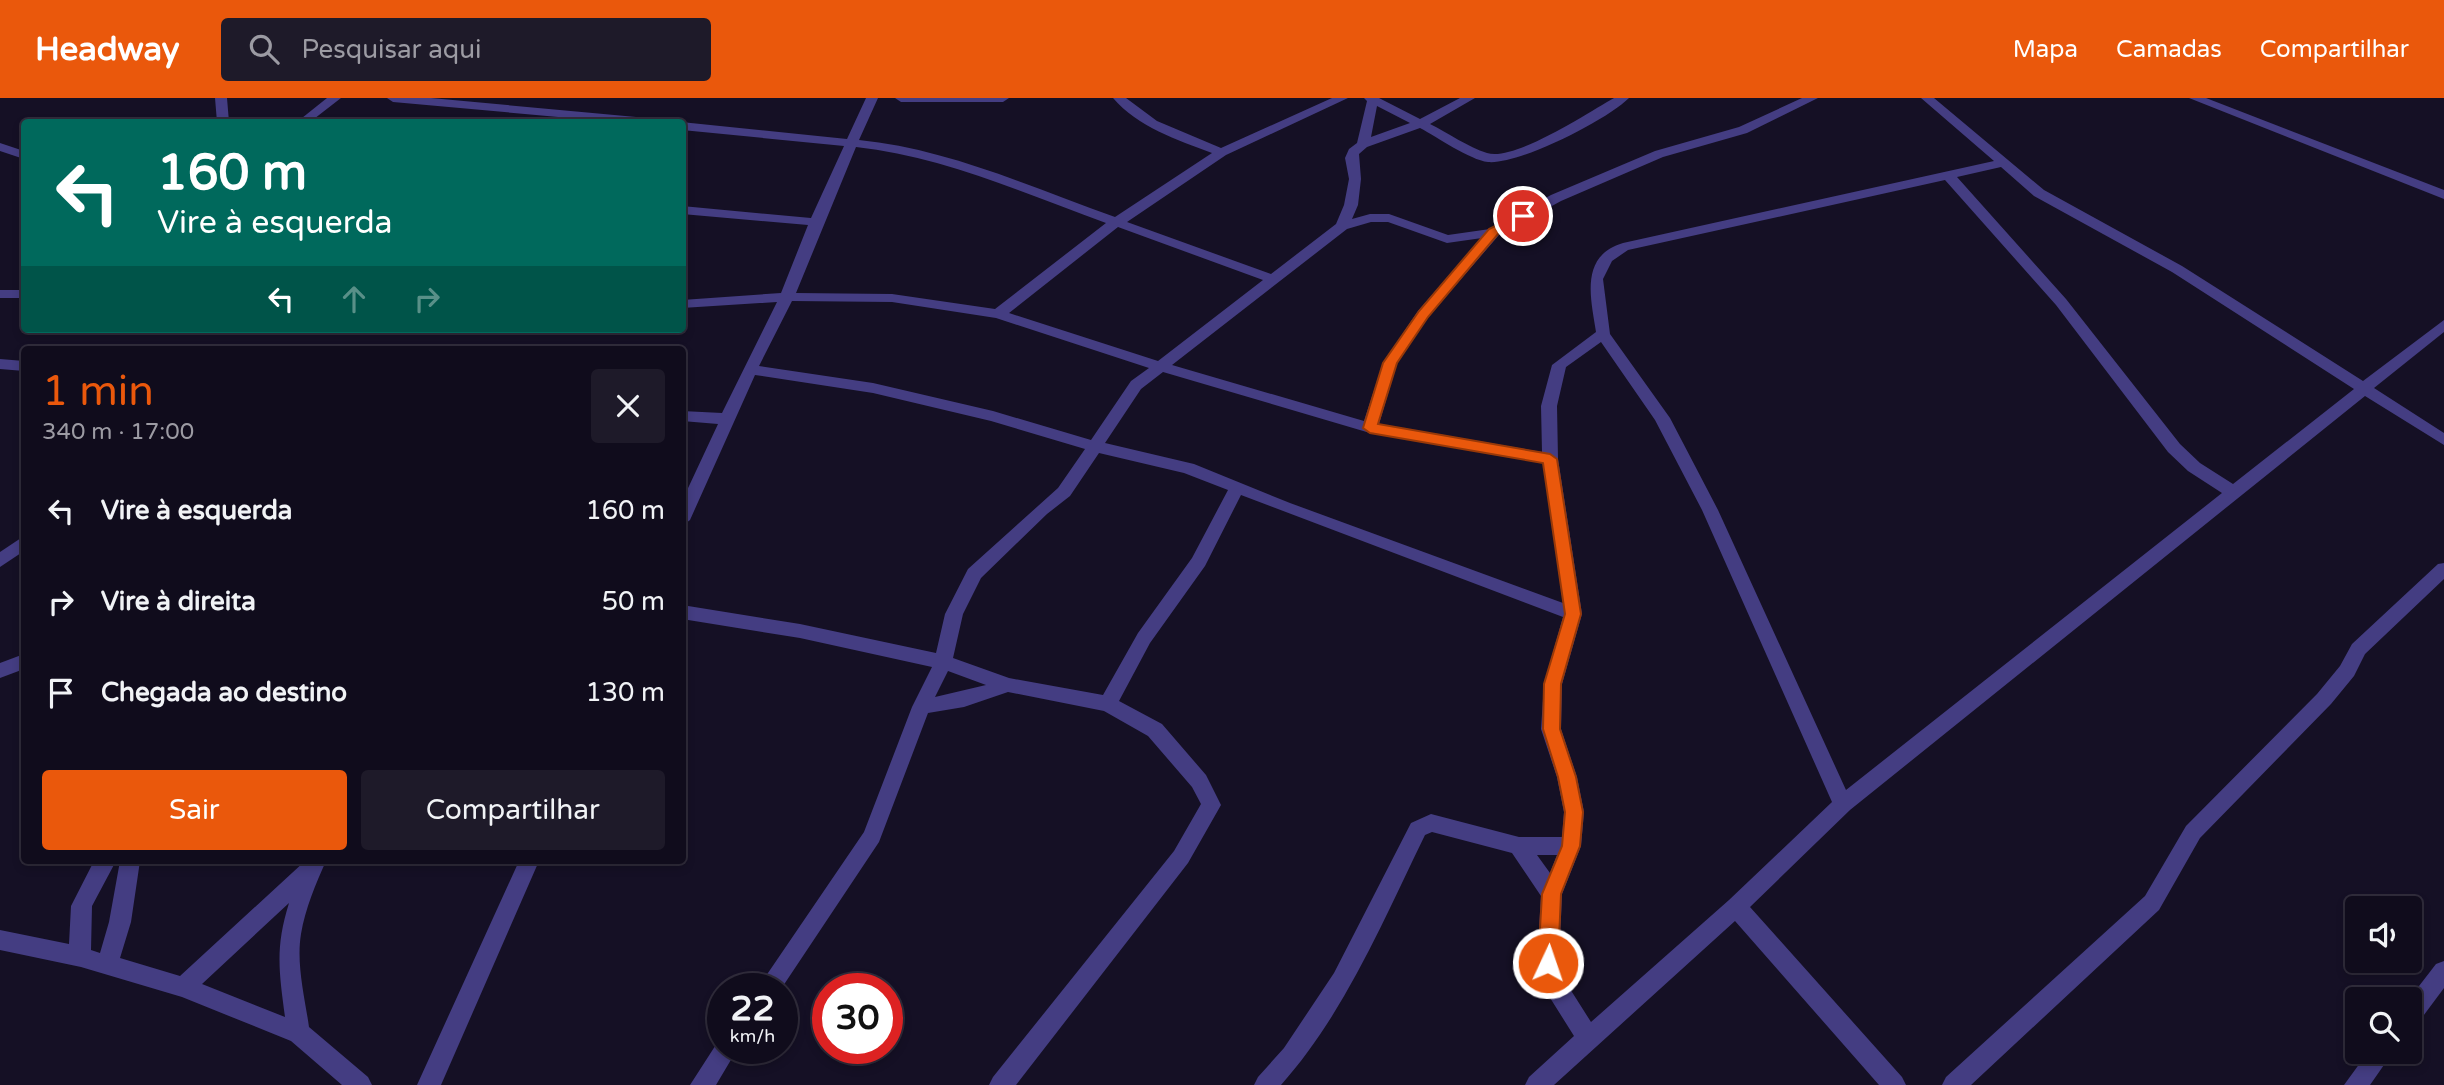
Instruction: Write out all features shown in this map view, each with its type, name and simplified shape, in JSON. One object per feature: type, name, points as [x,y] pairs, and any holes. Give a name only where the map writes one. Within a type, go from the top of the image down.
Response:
[{"type":"street","points":[[221,98],[223,119]]},
{"type":"street","points":[[307,119],[335,98]]},
{"type":"street","points":[[393,98],[615,119]]},
{"type":"street","points":[[686,511],[750,369],[787,297],[816,222],[872,98]]},
{"type":"street","points":[[901,98],[1003,98]]},
{"type":"street","points":[[1119,98],[1135,112],[1167,129],[1222,152]]},
{"type":"street","points":[[998,314],[1114,225],[1222,152],[1342,98]]},
{"type":"street","points":[[1342,226],[1350,205],[1355,179],[1351,158],[1363,144],[1420,124],[1469,98]]},
{"type":"street","points":[[1363,144],[1371,99],[1487,158],[1499,160],[1518,155],[1623,98]]},
{"type":"street","points":[[779,973],[872,836],[921,707],[943,662],[954,614],[974,574],[1041,510],[1064,492],[1097,447],[1128,393],[1158,366],[1342,226],[1370,218],[1389,218],[1447,239],[1494,232],[1556,198],[1646,160],[1743,130],[1812,98]]},
{"type":"street","points":[[1927,98],[2039,193],[2177,269],[2444,440]]},
{"type":"street","points":[[2195,98],[2444,195]]},
{"type":"street","points":[[686,126],[893,147],[999,180],[1114,225],[1273,279]]},
{"type":"street","points":[[0,147],[21,154]]},
{"type":"street","points":[[1843,804],[1710,510],[1662,418],[1603,334],[1596,279],[1606,259],[1623,247],[2003,163]]},
{"type":"street","points":[[1947,174],[2069,312],[2174,448],[2194,467],[2235,493]]},
{"type":"street","points":[[686,210],[816,222]]},
{"type":"street","points":[[1370,428],[1390,363],[1423,314],[1494,232]]},
{"type":"street","points":[[0,294],[21,294]]},
{"type":"street","points":[[686,303],[787,297],[892,298],[998,314],[1158,366],[1370,428],[1550,459]]},
{"type":"street","points":[[1537,1085],[1736,906],[1843,804],[2235,493],[2362,388],[2444,326]]},
{"type":"street","points":[[1589,1039],[1555,986],[1548,963],[1552,894],[1571,846],[1574,812],[1567,777],[1551,729],[1553,684],[1573,614],[1550,459],[1549,405],[1559,365],[1603,334]]},
{"type":"street","points":[[0,364],[21,366]]},
{"type":"street","points":[[750,369],[873,388],[993,416],[1097,447],[1188,468],[1284,507],[1431,559],[1573,614]]},
{"type":"street","points":[[686,416],[728,419]]},
{"type":"street","points":[[1108,704],[1144,638],[1199,562],[1237,486]]},
{"type":"street","points":[[0,561],[21,544]]},
{"type":"street","points":[[1954,1085],[2152,903],[2193,832],[2324,699],[2347,671],[2358,649],[2444,569]]},
{"type":"street","points":[[686,613],[800,631],[943,662],[1008,685],[1108,704],[1155,730],[1199,781],[1211,805],[1174,867],[1001,1085]]},
{"type":"street","points":[[0,671],[21,662]]},
{"type":"street","points":[[921,707],[964,699],[1008,685]]},
{"type":"street","points":[[1266,1085],[1292,1056],[1342,980],[1418,829],[1431,823],[1520,846],[1571,846]]},
{"type":"street","points":[[1520,846],[1552,894]]},
{"type":"street","points":[[81,957],[78,920],[82,899],[104,864]]},
{"type":"street","points":[[108,964],[120,922],[130,864]]},
{"type":"street","points":[[429,1085],[528,864]]},
{"type":"street","points":[[184,987],[313,866]]},
{"type":"street","points":[[299,1034],[290,973],[290,935],[313,866]]},
{"type":"street","points":[[1736,906],[1894,1085]]},
{"type":"street","points":[[0,940],[81,957],[184,987],[299,1034],[360,1085]]},
{"type":"street","points":[[2422,999],[2444,971]]},
{"type":"street","points":[[702,1085],[716,1064]]},
{"type":"street","points":[[2356,1085],[2373,1064]]},
{"type":"route","points":[[1523,216],[1494,232],[1423,314],[1390,363],[1370,428],[1550,459],[1573,614],[1553,684],[1551,729],[1567,777],[1574,812],[1571,846],[1552,894],[1548,963]]}]
